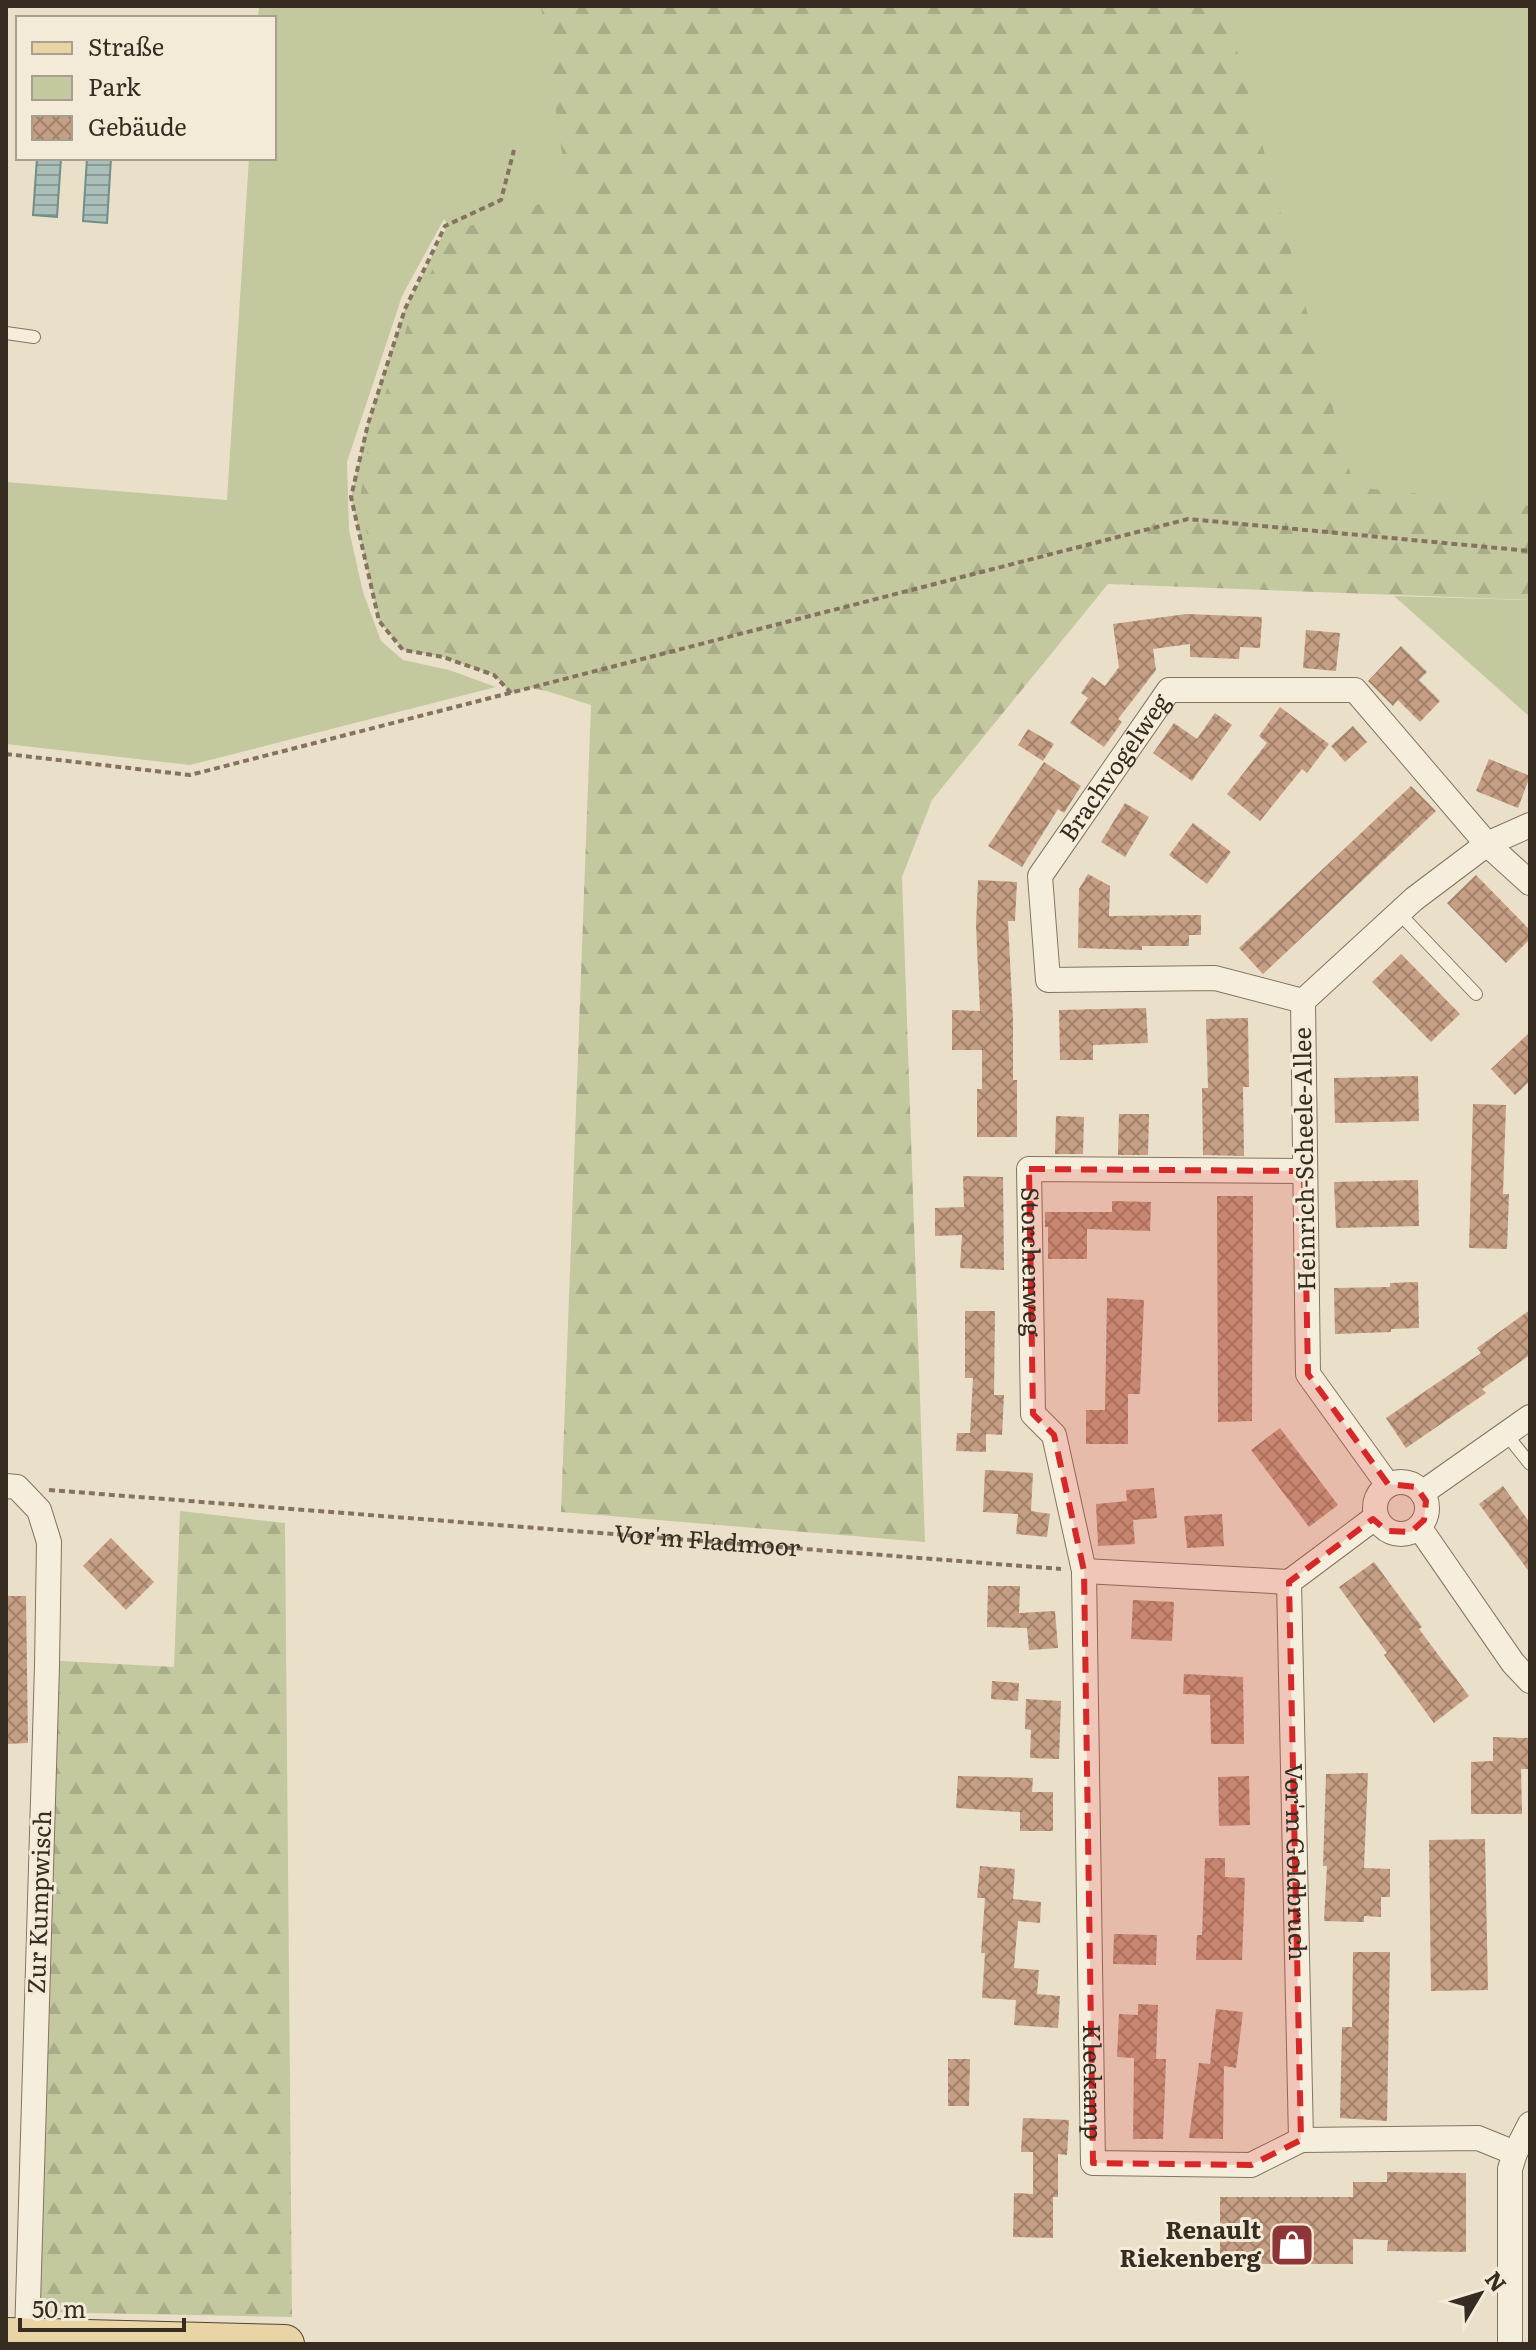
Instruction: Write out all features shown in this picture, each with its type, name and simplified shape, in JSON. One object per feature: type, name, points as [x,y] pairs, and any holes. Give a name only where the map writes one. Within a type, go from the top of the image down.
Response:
[{"type":"main road","points":[[17,2337],[285,2344]]},
{"type":"street","name":"Brachvogelweg","points":[[1303,1001],[1215,978],[1048,980],[1040,876],[1169,690],[1355,690],[1487,844],[1530,883]]},
{"type":"street","name":"Heinrich-Scheele-Allee","points":[[1388,1485],[1308,1374],[1303,1001],[1399,913],[1487,844],[1530,825]]},
{"type":"street","name":"Storchenweg","points":[[1084,1571],[1054,1435],[1033,1414],[1029,1169],[1304,1171]]},
{"type":"street","points":[[1422,1493],[1530,1417]]},
{"type":"street","points":[[1405,1482],[1422,1493],[1427,1510],[1419,1527],[1411,1532],[1396,1534],[1387,1531],[1376,1517],[1374,1506],[1378,1495],[1388,1485],[1405,1482]]},
{"type":"street","name":"Zur Kumpwisch","points":[[11,1486],[39,1510],[49,1542],[17,2337]]},
{"type":"street","points":[[1084,1571],[1289,1582],[1376,1517]]},
{"type":"street","points":[[1419,1527],[1513,1663],[1530,1681]]},
{"type":"street","name":"Kleekamp","points":[[1084,1571],[1093,2163],[1251,2165],[1301,2140],[1478,2138],[1515,2153]]},
{"type":"street","name":"Vor'm Goldbruch","points":[[1289,1582],[1301,2140]]},
{"type":"street","points":[[1510,2344],[1510,2169],[1530,2124]]},
{"type":"lane","points":[[6,333],[34,337]]},
{"type":"lane","points":[[1399,913],[1476,994]]},
{"type":"lane","points":[[1506,1434],[1530,1464]]},
{"type":"path","points":[[511,693],[494,675],[443,657],[403,650],[379,621],[351,497],[368,424],[405,309],[445,226],[501,200],[514,150]]},
{"type":"path","points":[[6,754],[190,775],[1188,519],[1530,551]]},
{"type":"path","name":"Vor'm Fladmoor","points":[[11,1486],[1084,1571]]},
{"type":"highlighted area","points":[[1029,1169],[1304,1171],[1308,1374],[1388,1484],[1416,1487],[1426,1501],[1424,1520],[1411,1532],[1387,1531],[1373,1519],[1289,1582],[1301,2140],[1251,2165],[1093,2163],[1084,1571],[1054,1435],[1033,1414]]},
{"type":"green space","points":[[259,6],[1530,6],[1530,540],[1184,507],[511,693],[494,675],[443,657],[403,650],[379,621],[351,497],[368,424],[405,309],[448,225],[444,219],[402,296],[347,462],[349,530],[363,592],[381,641],[403,660],[449,670],[496,687],[190,765],[6,744],[6,482],[227,500],[249,160],[276,160],[276,16],[258,16]]},
{"type":"green space","points":[[541,6],[1225,6],[1354,487],[1530,506],[1530,600],[1108,584],[932,800],[902,877],[925,1542],[561,1512],[591,705],[547,691],[513,685],[491,662],[409,645],[384,619],[360,499],[368,448],[415,302],[453,231],[568,195]]},
{"type":"green space","points":[[1394,596],[1530,600],[1530,717]]},
{"type":"green space","points":[[180,1511],[285,1523],[292,2317],[37,2312],[43,1660],[174,1667]]},
{"type":"water","points":[[37,160],[61,160],[57,217],[33,215]]},
{"type":"water","points":[[87,160],[111,160],[107,223],[83,221]]},
{"type":"building","points":[[1186,614],[1262,617],[1260,648],[1240,647],[1239,659],[1190,657],[1190,644],[1153,649],[1156,670],[1118,719],[1122,722],[1104,747],[1070,723],[1088,698],[1081,693],[1092,677],[1105,686],[1119,667],[1113,624]]},
{"type":"building","points":[[1306,630],[1340,633],[1336,671],[1303,668]]},
{"type":"building","points":[[1401,646],[1427,672],[1419,680],[1440,701],[1420,722],[1398,700],[1393,706],[1368,681]]},
{"type":"building","points":[[1280,707],[1329,744],[1307,773],[1302,769],[1260,821],[1227,794],[1267,743],[1259,736]]},
{"type":"building","points":[[1215,713],[1232,725],[1192,781],[1153,753],[1174,723],[1197,739]]},
{"type":"building","points":[[1353,726],[1367,742],[1345,762],[1331,746]]},
{"type":"building","points":[[1028,729],[1054,744],[1043,761],[1018,745]]},
{"type":"building","points":[[1489,759],[1530,776],[1518,808],[1476,791]]},
{"type":"building","points":[[1044,762],[1081,786],[1064,813],[1058,809],[1022,867],[988,846]]},
{"type":"building","points":[[1411,786],[1436,811],[1263,974],[1239,948]]},
{"type":"building","points":[[1125,803],[1149,817],[1125,857],[1101,842]]},
{"type":"building","points":[[1193,823],[1231,852],[1207,884],[1169,855]]},
{"type":"building","points":[[1088,874],[1110,886],[1109,916],[1201,915],[1201,935],[1189,935],[1189,946],[1142,946],[1142,950],[1078,948],[1079,889]]},
{"type":"building","points":[[1476,875],[1530,930],[1530,939],[1506,963],[1447,903]]},
{"type":"building","points":[[978,880],[1017,882],[1015,921],[1008,921],[1017,1137],[977,1137],[977,1089],[982,1089],[982,1050],[952,1050],[952,1010],[980,1011],[976,926]]},
{"type":"building","points":[[1401,954],[1460,1014],[1431,1042],[1372,982]]},
{"type":"building","points":[[1146,1008],[1148,1043],[1093,1045],[1093,1060],[1060,1060],[1059,1010]]},
{"type":"building","points":[[1248,1018],[1249,1087],[1243,1087],[1244,1156],[1203,1155],[1202,1088],[1208,1088],[1206,1019]]},
{"type":"building","points":[[1530,1032],[1530,1081],[1515,1095],[1491,1069]]},
{"type":"building","points":[[1418,1076],[1419,1121],[1335,1123],[1334,1078]]},
{"type":"building","points":[[1473,1104],[1506,1105],[1503,1194],[1509,1194],[1507,1249],[1469,1248]]},
{"type":"building","points":[[1119,1114],[1149,1114],[1148,1155],[1118,1155]]},
{"type":"building","points":[[1056,1116],[1084,1117],[1083,1154],[1055,1154]]},
{"type":"building","points":[[963,1176],[1003,1177],[1004,1270],[960,1268],[962,1235],[935,1236],[935,1208],[964,1207]]},
{"type":"building","points":[[1418,1180],[1419,1226],[1336,1228],[1334,1182]]},
{"type":"building","points":[[1217,1196],[1253,1196],[1252,1421],[1218,1422]]},
{"type":"building","points":[[1112,1201],[1151,1202],[1150,1231],[1087,1229],[1087,1259],[1048,1259],[1045,1212],[1112,1212]]},
{"type":"building","points":[[1418,1282],[1419,1328],[1335,1334],[1334,1288],[1390,1287],[1390,1283]]},
{"type":"building","points":[[1107,1298],[1144,1300],[1140,1394],[1128,1394],[1128,1444],[1086,1444],[1086,1410],[1105,1410]]},
{"type":"building","points":[[1530,1310],[1530,1355],[1482,1389],[1486,1393],[1406,1448],[1386,1418],[1481,1353],[1477,1348]]},
{"type":"building","points":[[965,1311],[995,1311],[994,1395],[1004,1395],[1002,1435],[986,1434],[986,1452],[956,1451],[957,1433],[970,1433],[973,1378],[965,1378]]},
{"type":"building","points":[[1280,1428],[1338,1505],[1309,1527],[1251,1450]]},
{"type":"building","points":[[985,1470],[1033,1473],[1031,1511],[1050,1514],[1047,1537],[1016,1534],[1018,1514],[983,1512]]},
{"type":"building","points":[[1503,1486],[1530,1523],[1530,1573],[1479,1504]]},
{"type":"building","points":[[1154,1488],[1157,1518],[1133,1520],[1135,1544],[1098,1546],[1096,1504],[1127,1501],[1126,1490]]},
{"type":"building","points":[[1222,1514],[1224,1546],[1187,1548],[1184,1516]]},
{"type":"building","points":[[111,1538],[154,1582],[126,1610],[83,1566]]},
{"type":"building","points":[[1374,1562],[1469,1696],[1434,1723],[1339,1587]]},
{"type":"building","points":[[988,1586],[1020,1586],[1019,1613],[1055,1611],[1058,1648],[1029,1650],[1027,1628],[987,1627]]},
{"type":"building","points":[[6,1596],[26,1596],[28,1743],[6,1744]]},
{"type":"building","points":[[1133,1600],[1174,1602],[1172,1641],[1131,1639]]},
{"type":"building","points":[[1184,1674],[1243,1677],[1244,1744],[1211,1744],[1210,1695],[1183,1694]]},
{"type":"building","points":[[992,1681],[1019,1683],[1018,1701],[991,1699]]},
{"type":"building","points":[[1026,1699],[1061,1701],[1059,1759],[1030,1758],[1031,1730],[1025,1729]]},
{"type":"building","points":[[1493,1737],[1530,1738],[1530,1769],[1521,1769],[1522,1814],[1471,1814],[1471,1762],[1493,1761]]},
{"type":"building","points":[[1368,1773],[1364,1868],[1390,1869],[1390,1897],[1381,1897],[1381,1917],[1364,1916],[1364,1922],[1324,1921],[1326,1774]]},
{"type":"building","points":[[958,1776],[1033,1778],[1032,1792],[1053,1792],[1053,1831],[1020,1831],[1020,1812],[956,1808]]},
{"type":"building","points":[[1249,1776],[1250,1825],[1219,1826],[1218,1777]]},
{"type":"building","points":[[1485,1839],[1488,1990],[1431,1991],[1429,1840]]},
{"type":"building","points":[[1205,1858],[1225,1858],[1225,1877],[1245,1878],[1242,1960],[1196,1960],[1197,1935],[1202,1935]]},
{"type":"building","points":[[980,1866],[1015,1869],[1013,1899],[1041,1902],[1040,1923],[1018,1921],[1014,1968],[1039,1970],[1037,1994],[1060,1996],[1058,2028],[1014,2025],[1016,2000],[982,1998],[985,1898],[977,1898]]},
{"type":"building","points":[[1114,1934],[1157,1935],[1156,1965],[1113,1964]]},
{"type":"building","points":[[1353,1952],[1390,1952],[1387,2121],[1340,2118],[1342,2027],[1352,2027]]},
{"type":"building","points":[[1138,2004],[1158,2005],[1156,2059],[1166,2059],[1163,2139],[1133,2139],[1134,2058],[1117,2057],[1119,2014],[1138,2015]]},
{"type":"building","points":[[1216,2009],[1243,2012],[1236,2068],[1224,2066],[1223,2139],[1189,2138],[1199,2063],[1210,2064]]},
{"type":"building","points":[[948,2059],[970,2059],[969,2106],[948,2106]]},
{"type":"building","points":[[1023,2118],[1069,2120],[1067,2155],[1058,2154],[1058,2197],[1053,2197],[1053,2238],[1013,2237],[1014,2193],[1033,2194],[1033,2152],[1021,2152]]},
{"type":"building","points":[[1387,2172],[1466,2173],[1466,2252],[1387,2251],[1388,2240],[1353,2239],[1353,2264],[1220,2264],[1220,2197],[1353,2197],[1353,2182],[1387,2182]]},
{"type":"place","name":"Renault Riekenberg","points":[[1292,2245]]}]
